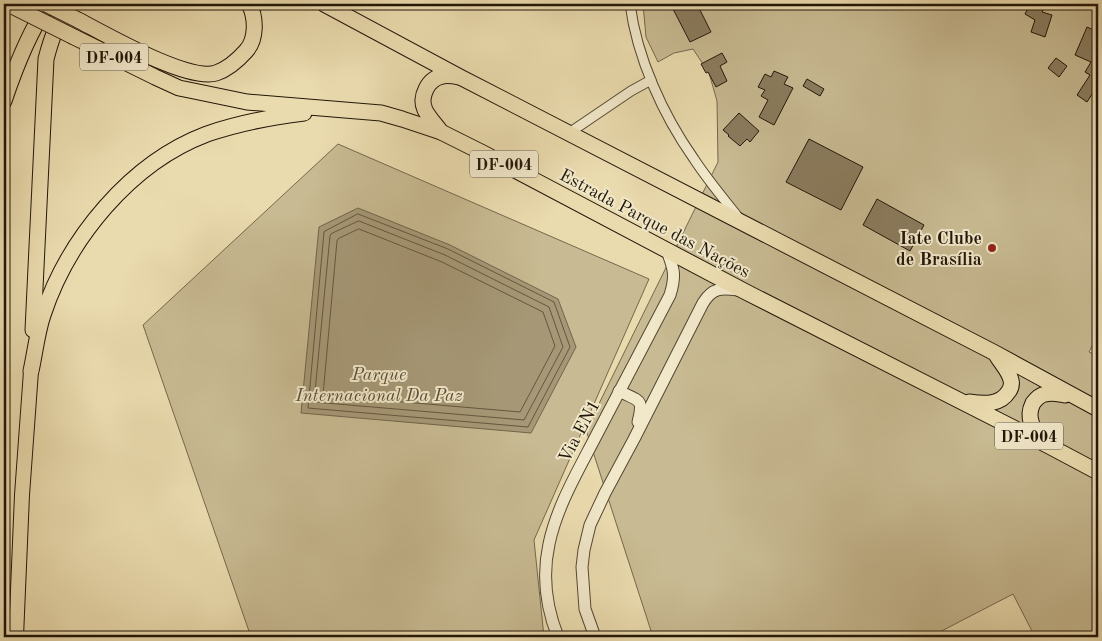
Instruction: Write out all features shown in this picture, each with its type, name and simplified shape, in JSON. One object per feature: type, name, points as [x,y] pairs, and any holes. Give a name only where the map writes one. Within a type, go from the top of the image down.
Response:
[{"type":"highway","points":[[4,101],[11,80],[47,4],[149,56],[172,66],[195,73],[206,74],[215,73],[226,68],[237,61],[249,48],[254,30],[253,12],[249,4]]},
{"type":"highway","points":[[31,371],[46,59],[50,42],[59,22],[71,4]]},
{"type":"highway","points":[[324,4],[460,77],[995,353],[1098,409]]},
{"type":"highway","name":"Estrada Parque das Nações","points":[[12,5],[179,88],[247,102],[380,113],[402,118],[441,132],[744,291],[1098,472]]},
{"type":"highway","points":[[441,132],[425,110],[424,94],[430,83],[440,76],[460,77]]},
{"type":"highway","points":[[31,371],[43,316],[60,274],[82,236],[108,204],[139,174],[158,159],[207,134],[244,122],[330,109]]},
{"type":"highway","points":[[960,401],[992,403],[1007,394],[1011,385],[1009,374],[995,353]]},
{"type":"highway","points":[[1049,446],[1031,425],[1032,406],[1035,400],[1044,394],[1074,397]]},
{"type":"main road","points":[[16,637],[22,494],[31,371]]},
{"type":"street","points":[[630,4],[642,55],[670,121],[694,160],[741,221]]},
{"type":"street","points":[[569,133],[631,91],[651,80]]},
{"type":"street","name":"Via EN1","points":[[558,637],[549,612],[545,576],[549,544],[554,524],[565,497],[672,290],[674,276],[672,262],[667,251]]},
{"type":"street","points":[[595,637],[585,609],[582,567],[590,525],[706,299],[717,289],[744,291]]},
{"type":"street","points":[[620,392],[638,401],[640,404],[641,408],[634,439]]},
{"type":"green space","points":[[643,4],[1098,4],[1098,335],[1089,352],[1098,356],[1098,637],[1035,637],[1013,594],[930,637],[653,637],[586,430],[718,162],[717,101],[709,73],[693,49],[674,53],[658,62],[646,37]]},
{"type":"green space","name":"Parque Internacional Da Paz","points":[[338,144],[649,279],[534,540],[544,637],[251,637],[143,325]]},
{"type":"water","points":[[358,208],[450,245],[558,299],[576,347],[531,433],[301,413],[319,227]]},
{"type":"building","points":[[682,4],[695,4],[698,6],[711,32],[690,42],[673,9]]},
{"type":"building","points":[[1030,4],[1047,4],[1042,12],[1052,15],[1045,37],[1031,32],[1035,20],[1025,14]]},
{"type":"building","points":[[1087,27],[1098,32],[1095,48],[1098,49],[1098,85],[1087,102],[1077,95],[1090,75],[1085,72],[1091,62],[1075,55]]},
{"type":"building","points":[[722,53],[727,62],[720,66],[727,81],[716,87],[701,64]]},
{"type":"building","points":[[1056,58],[1067,66],[1059,77],[1048,68]]},
{"type":"building","points":[[774,71],[788,77],[784,84],[793,88],[774,125],[759,117],[768,100],[761,96],[765,90],[758,87],[765,74],[771,77]]},
{"type":"building","points":[[807,79],[824,89],[820,96],[803,86]]},
{"type":"building","points":[[739,113],[759,131],[750,142],[747,139],[740,146],[723,130]]},
{"type":"building","points":[[809,139],[863,167],[841,210],[786,182]]},
{"type":"building","points":[[877,199],[924,225],[910,251],[863,225]]},
{"type":"place","name":"Iate Clube de Brasília","points":[[992,248]]}]
